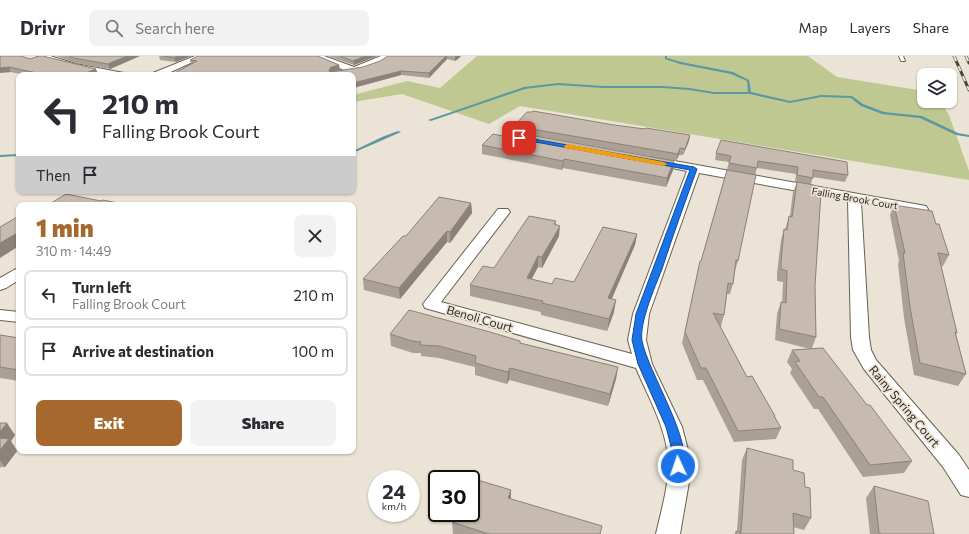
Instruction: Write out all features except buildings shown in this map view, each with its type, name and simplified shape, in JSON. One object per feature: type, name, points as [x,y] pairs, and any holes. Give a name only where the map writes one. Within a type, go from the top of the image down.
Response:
[{"type":"street","points":[[41,56],[67,64],[107,72]]},
{"type":"street","points":[[163,72],[202,56]]},
{"type":"street","points":[[316,56],[354,70]]},
{"type":"street","points":[[347,72],[388,56]]},
{"type":"street","name":"Falling Brook Court","points":[[640,159],[922,210]]},
{"type":"street","points":[[668,534],[678,482],[678,450],[672,427],[643,364],[637,340],[641,314],[694,169]]},
{"type":"street","name":"Rainy Spring Court","points":[[854,197],[860,337],[862,350],[870,364],[951,461],[969,488]]},
{"type":"street","name":"Benoli Court","points":[[503,212],[431,304],[643,364]]},
{"type":"street","points":[[0,285],[16,275]]},
{"type":"street","points":[[0,315],[16,317]]},
{"type":"green space","points":[[477,56],[808,56],[837,77],[917,90],[917,108],[944,108],[949,115],[969,171],[969,180],[520,106],[489,124],[402,94],[356,102],[356,94],[407,81],[440,88]]},
{"type":"waterway","points":[[666,56],[666,58],[680,63],[732,73],[748,81],[750,93]]},
{"type":"waterway","points":[[430,120],[525,88],[558,84],[603,87],[663,87],[714,93],[750,93]]},
{"type":"waterway","points":[[750,93],[790,102],[821,96],[852,97],[862,105],[883,113],[921,117],[957,134],[969,136]]},
{"type":"waterway","points":[[356,151],[399,132]]},
{"type":"waterway","points":[[0,156],[16,155]]},
{"type":"railway","points":[[954,56],[969,90]]},
{"type":"railway","points":[[966,56],[969,63]]},
{"type":"slow traffic","points":[[567,146],[664,164]]},
{"type":"route","points":[[519,138],[694,169],[641,314],[637,340],[643,364],[672,427],[678,450],[678,466]]}]
